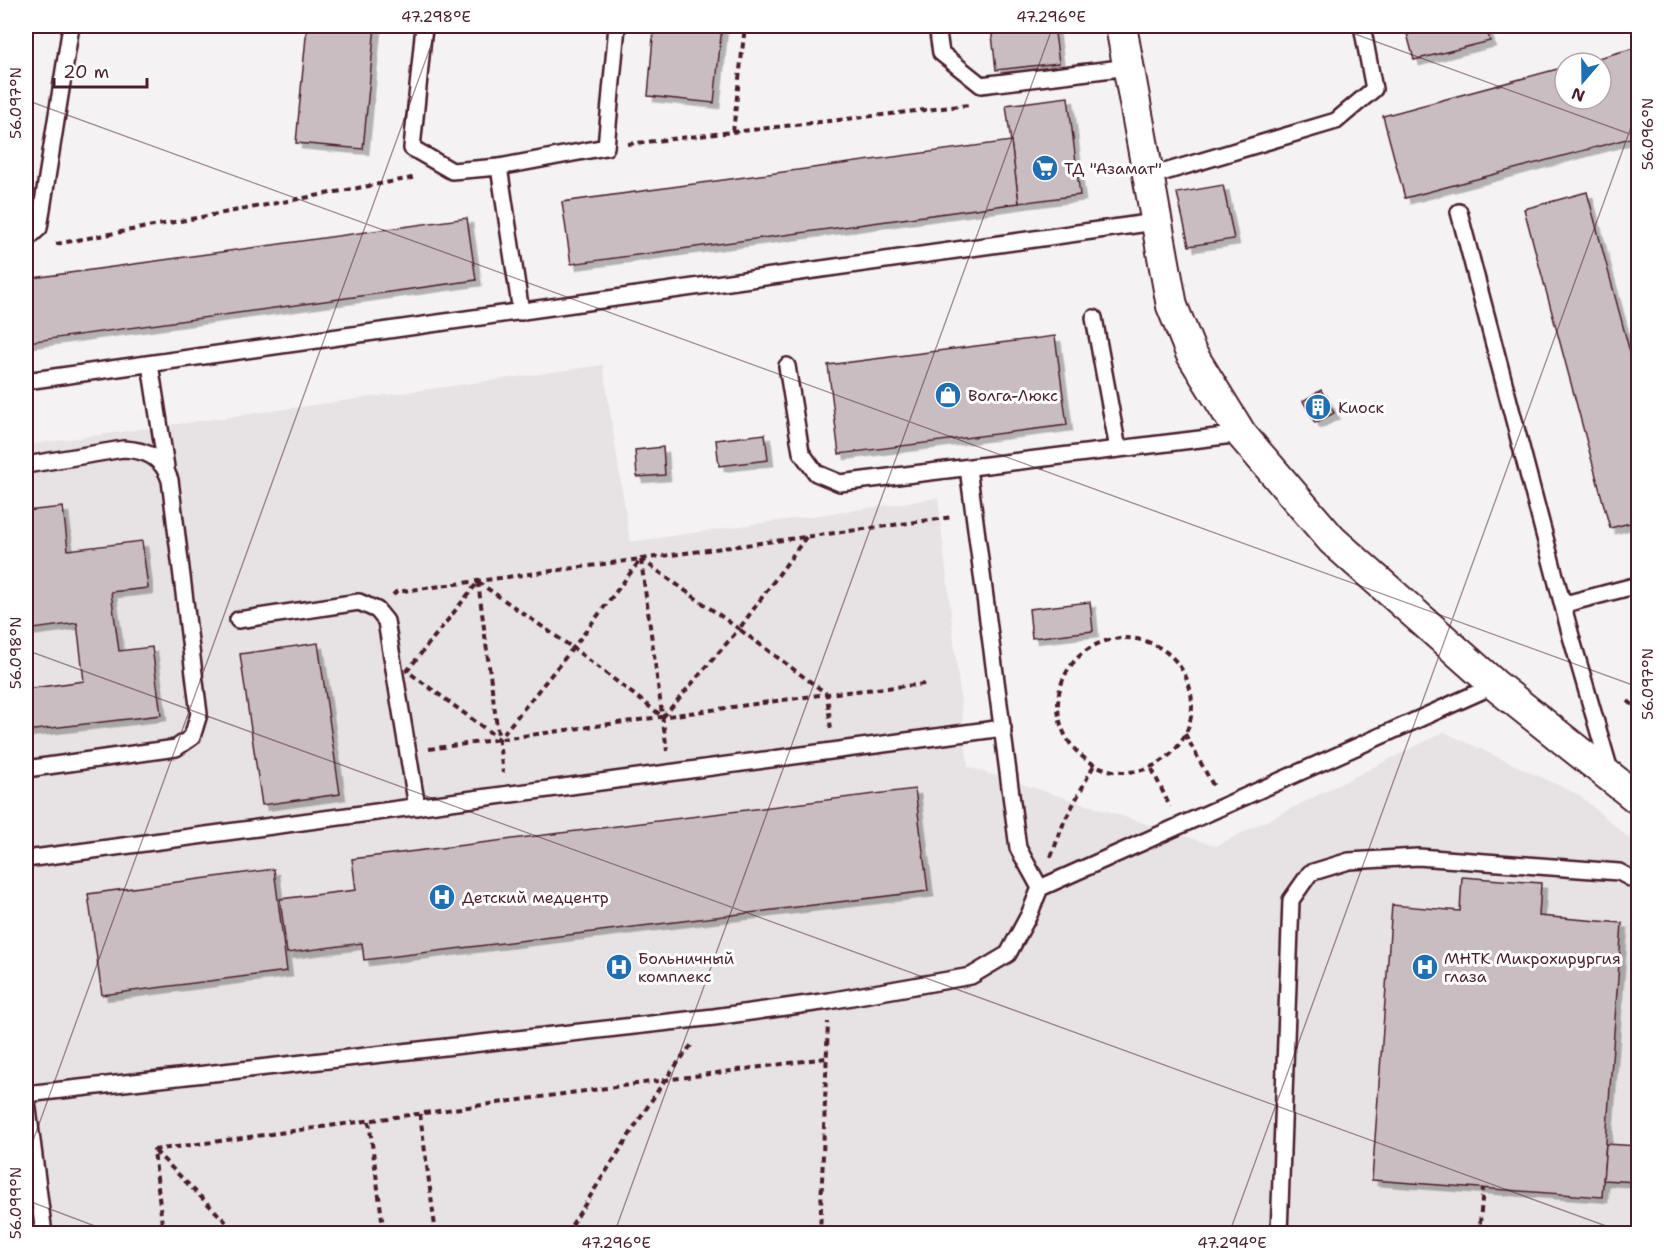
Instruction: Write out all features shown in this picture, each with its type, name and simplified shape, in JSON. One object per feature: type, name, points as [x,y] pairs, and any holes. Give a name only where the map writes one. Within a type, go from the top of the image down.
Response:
[{"type":"street","points":[[1121,26],[1172,306],[1191,353],[1241,434],[1332,540],[1495,685],[1638,799]]},
{"type":"lane","points":[[26,240],[39,228],[71,26]]},
{"type":"lane","points":[[424,26],[412,148],[452,171],[499,167],[606,147],[617,26]]},
{"type":"lane","points":[[937,26],[941,53],[981,85],[1129,67]]},
{"type":"lane","points":[[1148,177],[1336,121],[1374,89],[1362,26]]},
{"type":"lane","points":[[499,167],[521,312]]},
{"type":"lane","points":[[1459,212],[1565,604],[1572,640],[1612,776]]},
{"type":"lane","points":[[26,381],[1155,222]]},
{"type":"lane","points":[[1094,318],[1118,449]]},
{"type":"lane","points":[[26,769],[176,748],[186,744],[197,727],[197,703],[170,480],[165,467],[150,364]]},
{"type":"lane","points":[[787,366],[801,452],[816,473],[840,483],[1241,434]]},
{"type":"lane","points":[[26,465],[123,449],[138,450],[153,455],[165,467]]},
{"type":"lane","points":[[968,468],[1018,848],[1040,888]]},
{"type":"lane","points":[[1565,604],[1638,585]]},
{"type":"lane","points":[[238,620],[359,602],[377,610],[386,621],[417,807]]},
{"type":"lane","points":[[44,1233],[26,1094],[714,1017],[829,1001],[971,976],[1008,954],[1029,915],[1040,888],[1495,685]]},
{"type":"lane","points":[[26,859],[1003,728]]},
{"type":"lane","points":[[1279,1233],[1291,900],[1310,873],[1349,861],[1418,857],[1619,872],[1638,882]]},
{"type":"path","points":[[733,132],[745,26]]},
{"type":"path","points":[[606,147],[972,104],[981,85]]},
{"type":"path","points":[[49,245],[452,171]]},
{"type":"path","points":[[377,610],[396,592],[974,514]]},
{"type":"path","points":[[663,717],[739,629],[806,537]]},
{"type":"path","points":[[641,559],[827,694],[834,751]]},
{"type":"path","points":[[499,739],[641,559]]},
{"type":"path","points":[[641,559],[670,773]]},
{"type":"path","points":[[478,582],[573,648],[663,717]]},
{"type":"path","points":[[478,582],[506,795]]},
{"type":"path","points":[[478,582],[407,671],[499,739]]},
{"type":"path","points":[[1126,636],[1155,645],[1176,661],[1188,683],[1192,710],[1185,734],[1169,756],[1152,769],[1125,774],[1094,765],[1074,748],[1062,728],[1059,703],[1064,679],[1078,654],[1097,642],[1126,636]]},
{"type":"path","points":[[409,752],[827,694],[925,684]]},
{"type":"path","points":[[1628,701],[1638,710]]},
{"type":"path","points":[[1185,734],[1224,806]]},
{"type":"path","points":[[1040,888],[1064,822],[1094,765]]},
{"type":"path","points":[[1152,769],[1179,827]]},
{"type":"path","points":[[820,1233],[829,1001]]},
{"type":"path","points":[[566,1233],[664,1081],[714,1017]]},
{"type":"path","points":[[154,1150],[826,1058]]},
{"type":"path","points":[[420,1114],[436,1233]]},
{"type":"path","points":[[369,1121],[384,1233]]},
{"type":"path","points":[[154,1150],[162,1233]]},
{"type":"path","points":[[154,1150],[238,1233]]},
{"type":"path","points":[[1479,1233],[1483,1188]]},
{"type":"shaded area","name":"Больничный комплекс","points":[[603,365],[630,542],[938,498],[968,767],[1216,846],[1444,732],[1579,795],[1638,846],[1638,1233],[26,1233],[26,445]]},
{"type":"building","points":[[307,26],[375,26],[363,149],[296,143]]},
{"type":"building","points":[[654,26],[722,26],[714,103],[648,96]]},
{"type":"building","points":[[991,26],[1054,26],[1059,63],[996,70]]},
{"type":"building","points":[[1405,26],[1486,26],[1490,41],[1414,60]]},
{"type":"building","points":[[1638,47],[1638,136],[1405,198],[1383,116],[1553,70],[1553,111],[1613,111],[1613,54]]},
{"type":"building","name":"ТД \"Азамат\"","points":[[1068,97],[1080,195],[1019,203],[1006,105]]},
{"type":"building","points":[[1011,141],[1019,203],[571,264],[562,202]]},
{"type":"building","points":[[1223,185],[1234,239],[1189,246],[1177,193]]},
{"type":"building","points":[[1587,192],[1638,382],[1638,521],[1610,528],[1524,209]]},
{"type":"building","points":[[467,218],[476,280],[28,342],[26,279]]},
{"type":"building","name":"Волга-Люкс","points":[[1055,336],[1067,425],[839,454],[828,365]]},
{"type":"building","name":"Киоск","points":[[1321,390],[1334,413],[1315,423],[1303,401]]},
{"type":"building","points":[[765,434],[768,460],[719,466],[716,440]]},
{"type":"building","points":[[663,447],[665,475],[637,477],[635,450]]},
{"type":"building","points":[[63,507],[68,550],[142,541],[148,588],[111,592],[119,651],[152,647],[161,715],[26,731],[26,689],[84,681],[77,623],[26,630],[26,511]]},
{"type":"building","points":[[1090,602],[1093,631],[1032,638],[1029,609]]},
{"type":"building","points":[[318,643],[340,794],[262,805],[240,654]]},
{"type":"building","points":[[915,789],[928,891],[364,960],[362,943],[287,953],[280,899],[356,890],[352,859]]},
{"type":"building","points":[[274,869],[287,971],[102,995],[88,894]]},
{"type":"building","points":[[1462,877],[1541,883],[1539,916],[1622,923],[1602,1197],[1372,1180],[1392,905],[1460,911]]},
{"type":"building","points":[[1606,1144],[1638,1146],[1638,1234],[1634,1234],[1637,1182],[1603,1180]]},
{"type":"place","name":"ТД \"Азамат\"","points":[[1045,168]]},
{"type":"place","name":"Волга-Люкс","points":[[948,395]]},
{"type":"place","name":"Киоск","points":[[1318,407]]},
{"type":"place","name":"Детский медцентр","points":[[442,897]]},
{"type":"place","name":"Больничный комплекс","points":[[619,967]]},
{"type":"place","name":"МНТК Микрохирургия глаза","points":[[1425,967]]}]
